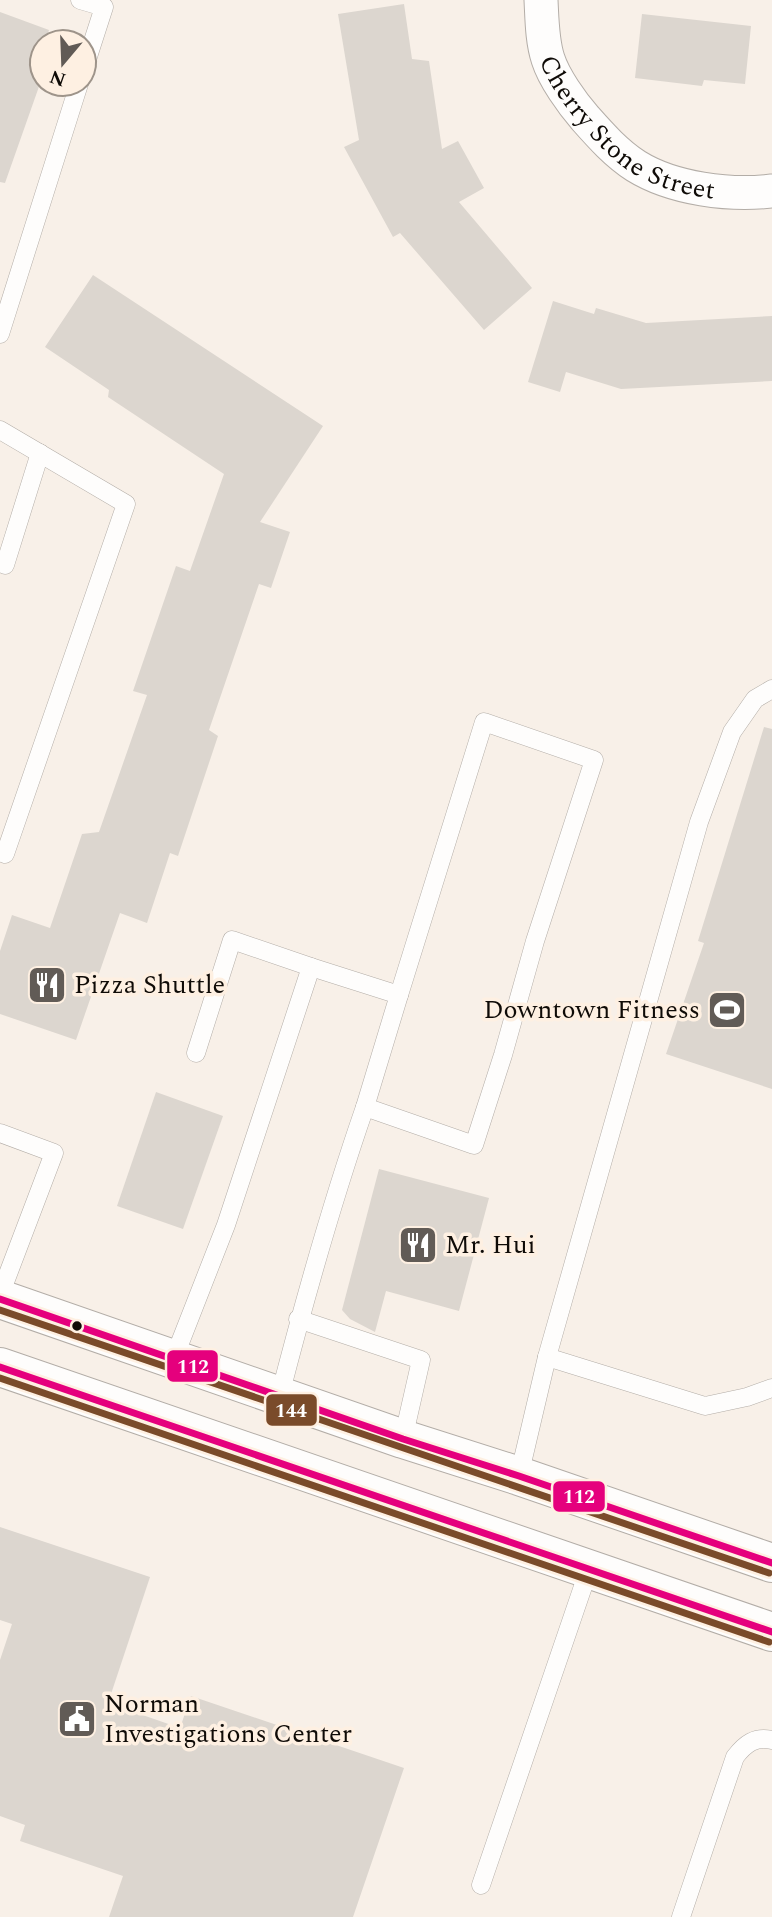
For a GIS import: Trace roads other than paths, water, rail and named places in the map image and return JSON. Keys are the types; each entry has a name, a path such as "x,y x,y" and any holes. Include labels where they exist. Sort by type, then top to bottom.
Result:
{"street":[{"name":"Cherry Stone Street","path":"541,0 548,59 572,102 609,145 638,167 678,183 750,194 772,191"},
{"path":"0,1297 403,1439 772,1563"},
{"path":"0,1367 772,1632"}],"lane":[{"path":"80,0 104,8 97,28"},
{"path":"0,334 75,98"},
{"path":"0,430 126,504 5,854 0,852"},
{"path":"2,570 40,453"},
{"path":"519,1476 547,1357 704,810 732,732 755,699 772,689"},
{"path":"280,1395 298,1319 343,1169 365,1107 484,722 594,760 535,941 503,1055 474,1144 365,1107"},
{"path":"196,1053 232,940 399,995"},
{"path":"174,1359 226,1225 311,967"},
{"path":"0,1133 54,1153 0,1297"},
{"path":"298,1319 421,1360 403,1439"},
{"path":"547,1357 705,1406 747,1397 772,1388"},
{"path":"481,1885 589,1569"},
{"path":"681,1917 735,1757 749,1742 759,1738 772,1740"}],"place":[{"name":"Pizza Shuttle","path":"47,985"},
{"name":"Downtown Fitness","path":"727,1010"},
{"name":"Mr. Hui","path":"418,1245"},
{"name":"Norman Investigations Center","path":"77,1719"}]}
